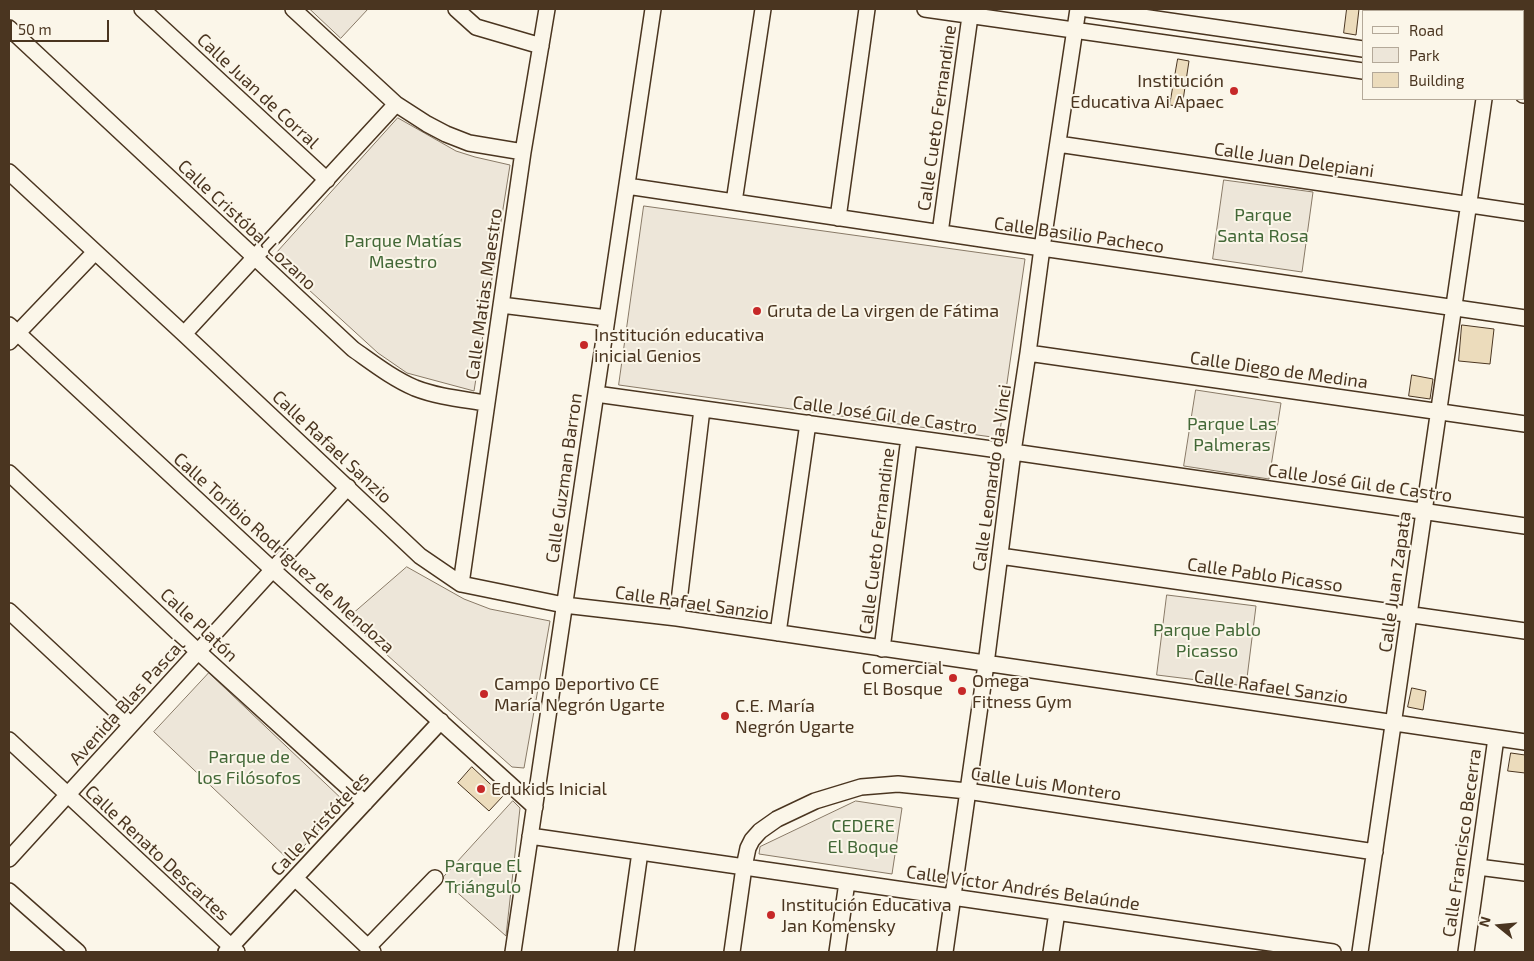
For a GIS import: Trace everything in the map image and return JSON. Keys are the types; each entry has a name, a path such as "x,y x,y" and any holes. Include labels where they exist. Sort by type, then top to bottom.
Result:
{"street":[{"name":"Calle Juan de Corral","path":"142,9 327,180"},
{"path":"293,9 396,104 433,128 469,143 524,152"},
{"path":"456,9 476,27 541,46"},
{"name":"Calle Matias Maestro","path":"461,584 486,403 546,9"},
{"name":"Calle Guzman Barron","path":"513,952 653,9"},
{"path":"734,202 763,9"},
{"path":"838,218 867,9"},
{"path":"925,9 971,12 1074,30 1362,71"},
{"name":"Calle Leonardo da Vinci","path":"945,952 986,664 1013,452 1078,9"},
{"path":"1087,9 1143,12 1362,49"},
{"name":"Calle Cueto Fernandine","path":"940,233 971,12"},
{"path":"1139,39 1143,12"},
{"name":"Calle Cristóbal Lozano","path":"9,28 353,349 380,369 416,388 445,397 486,403"},
{"name":"Calle Juan Zapata","path":"1360,952 1484,100"},
{"path":"184,334 396,104"},
{"name":"Calle Juan Delepiani","path":"1058,144 1525,213"},
{"name":"Calle Rafael Sanzio","path":"9,172 420,556 461,584 564,605 677,618 1525,742"},
{"name":"Calle Basilio Pacheco","path":"627,186 1525,318"},
{"path":"12,334 95,252"},
{"path":"501,305 607,318"},
{"name":"Calle Toribio Rodriguez de Mendoza","path":"12,334 534,806"},
{"name":"Calle Diego de Medina","path":"1028,353 1525,424"},
{"name":"Calle José Gil de Castro","path":"596,394 1525,526"},
{"path":"677,618 702,409"},
{"path":"778,633 808,423"},
{"name":"Calle Cueto Fernandine","path":"882,649 909,438"},
{"name":"Calle Platón","path":"9,473 195,649 366,803"},
{"name":"Avenida Blas Pascal","path":"9,859 64,792 195,649 273,570 348,488"},
{"name":"Calle Pablo Picasso","path":"1000,556 1525,631"},
{"path":"9,611 128,722"},
{"name":"Calle Aristóteles","path":"231,950 295,878 442,721"},
{"name":"Calle Francisco Becerra","path":"1466,952 1496,738"},
{"name":"Calle Renato Descartes","path":"9,740 231,950"},
{"name":"Calle Luis Montero","path":"732,952 744,867 748,848 752,840 760,830 776,819 815,801 861,787 898,784 967,791 1375,852"},
{"name":"Avenida Blas Pascal","path":"9,846 64,792"},
{"name":"Calle Víctor Andrés Belaúnde","path":"530,836 1333,952"},
{"path":"626,952 640,852"},
{"path":"1478,867 1525,873"},
{"path":"295,878 371,950 435,878"},
{"path":"837,952 847,882"},
{"path":"9,891 78,952"},
{"path":"1051,952 1057,912"}],"green space":[{"path":"310,9 368,9 341,38"},
{"name":"Parque Matías Maestro","path":"398,118 456,151 510,165 474,391 407,373 378,353 273,257"},
{"name":"Parque Santa Rosa","path":"1224,180 1313,192 1302,272 1213,259"},
{"path":"644,206 1025,259 999,438 619,385"},
{"name":"Parque Las Palmeras","path":"1196,390 1281,403 1269,479 1184,466"},
{"name":"Campo Deportivo CE María Negrón Ugarte","path":"407,567 464,599 490,609 550,621 524,768 512,767 347,619"},
{"name":"Parque Pablo Picasso","path":"1167,595 1256,606 1246,686 1157,675"},
{"name":"Parque de los Filósofos","path":"209,673 345,802 290,861 154,732"},
{"name":"Parque El Triángulo","path":"513,801 520,808 506,936 442,879"},
{"name":"CEDERE El Boque","path":"856,801 902,808 892,874 759,854 760,847"}],"building":[{"path":"1347,9 1359,9 1356,35 1344,33"},
{"path":"1178,59 1189,61 1182,107 1170,105"},
{"path":"1462,325 1494,329 1490,364 1459,361"},
{"path":"1412,375 1433,379 1430,399 1409,396"},
{"path":"1412,688 1426,691 1423,710 1408,707"},
{"path":"1511,753 1525,755 1525,773 1508,771"},
{"name":"Edukids Inicial","path":"472,767 503,796 489,811 458,783"}],"place":[{"name":"Institución Educativa Ai Apaec","path":"1234,91"},
{"name":"Gruta de La virgen de Fátima","path":"757,311"},
{"name":"Institución educativa inicial Genios","path":"584,345"},
{"name":"Comercial El Bosque","path":"953,678"},
{"name":"Omega Fitness Gym","path":"962,691"},
{"name":"Campo Deportivo CE María Negrón Ugarte","path":"484,694"},
{"name":"C.E. María Negrón Ugarte","path":"725,716"},
{"name":"Edukids Inicial","path":"481,789"},
{"name":"Institución Educativa Jan Komensky","path":"771,915"}]}
